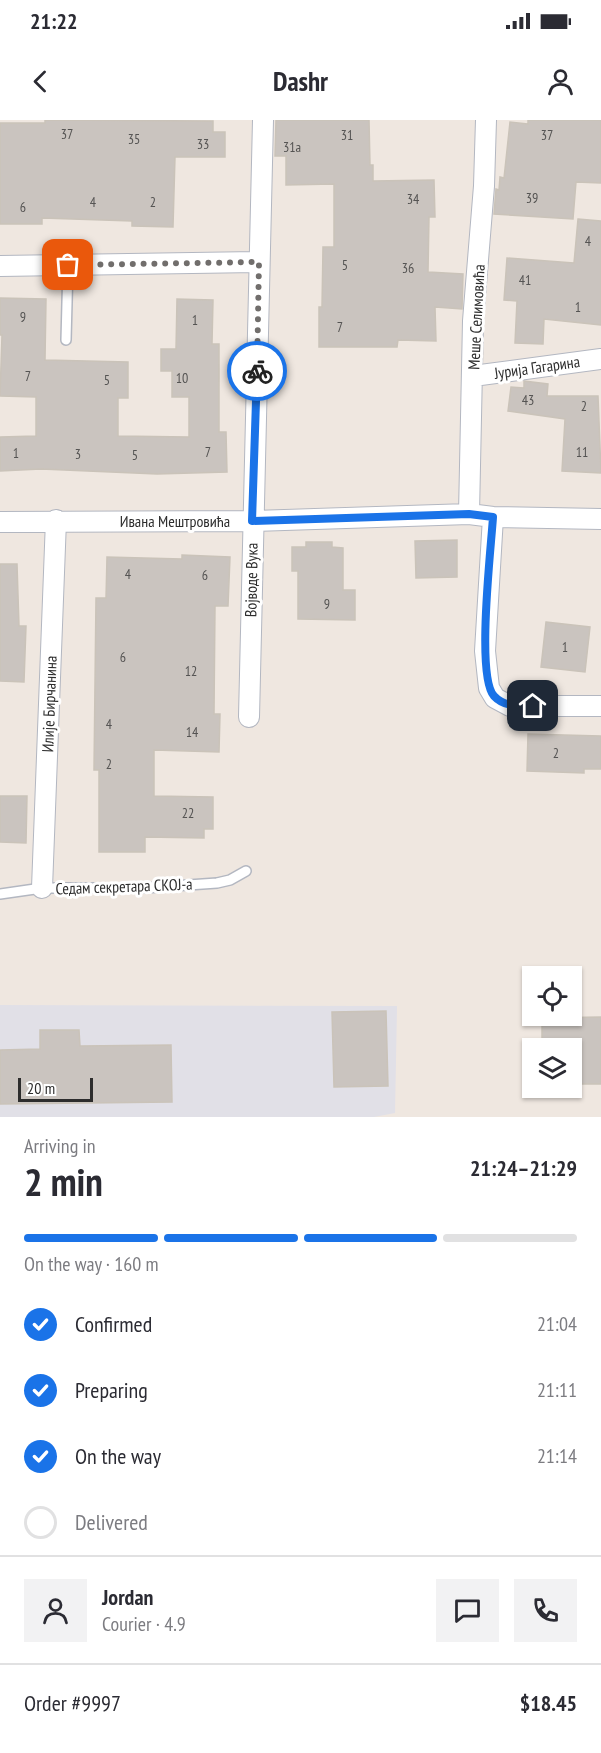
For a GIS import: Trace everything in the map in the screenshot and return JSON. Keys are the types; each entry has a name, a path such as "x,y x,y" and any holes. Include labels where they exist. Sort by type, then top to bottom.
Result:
{"street":[{"name":"Војводе Вука","path":"249,717 262,120"},
{"name":"Меше Селимовића","path":"469,514 473,321 484,186 486,120"},
{"path":"0,266 259,262"},
{"name":"Јурија Гагарина","path":"473,375 601,359"},
{"name":"Ивана Мештровића","path":"0,522 252,521 469,514 493,517 601,519"},
{"path":"493,517 485,651 489,688 495,698 510,706 601,706"},
{"name":"Илије Бирчанина","path":"42,888 56,520"}],"lane":[{"path":"66,340 68,265"},
{"name":"Седам секретара СКОЈ-а","path":"0,894 42,888 145,888 217,883 230,880 246,871"}],"shaded area":[{"path":"0,1005 397,1006 395,1113 374,1117 0,1117"}],"building":[{"path":"45,120 213,121 213,132 225,132 225,157 175,157 173,227 132,226 132,221 42,218 42,224 0,224 0,123 45,123"},
{"path":"276,120 369,120 370,165 373,165 373,181 434,180 435,217 429,217 428,272 463,274 462,309 435,307 436,341 398,340 397,347 319,347 323,247 334,247 334,184 286,185 286,156 275,156"},
{"path":"528,120 601,120 601,183 576,182 573,219 494,214 496,189 499,190 500,177 504,178 510,122 528,124"},
{"path":"578,219 601,221 601,325 544,319 543,344 515,343 517,301 504,300 507,258 574,263"},
{"path":"0,298 46,299 45,360 128,362 128,398 118,398 118,436 189,437 189,397 172,397 172,371 161,371 161,349 176,349 177,299 213,300 212,344 219,344 219,432 226,432 227,472 157,474 41,469 0,471 0,437 36,436 36,397 0,396 2,335 0,335"},
{"path":"524,381 548,384 547,396 598,396 601,473 562,471 565,419 508,411 511,387 524,388"},
{"path":"457,540 457,577 416,578 415,541"},
{"path":"306,542 332,542 332,547 343,548 343,590 355,590 355,620 298,619 298,571 292,571 292,547 306,547"},
{"path":"182,555 230,557 228,606 215,606 214,714 220,714 219,752 154,750 154,796 213,797 213,829 204,829 204,838 145,837 145,852 99,852 99,770 94,770 96,598 106,598 107,557 182,559"},
{"path":"0,564 17,564 19,626 26,626 24,682 0,681"},
{"path":"546,622 590,627 585,672 541,667"},
{"path":"528,734 601,736 601,769 584,769 584,773 527,771"},
{"path":"0,796 27,796 26,843 0,842"},
{"path":"386,1011 388,1086 334,1087 332,1012"},
{"path":"582,1017 601,1017 601,1084 582,1084 582,1038 542,1038 542,1026 582,1026"},
{"path":"40,1030 79,1030 80,1046 171,1045 172,1102 0,1104 0,1050 40,1049"}],"way so far":[{"path":"68,265 259,262 257,371"}],"route":[{"path":"257,371 252,521 469,514 493,517 485,651 489,688 495,698 510,706 533,706"}]}
